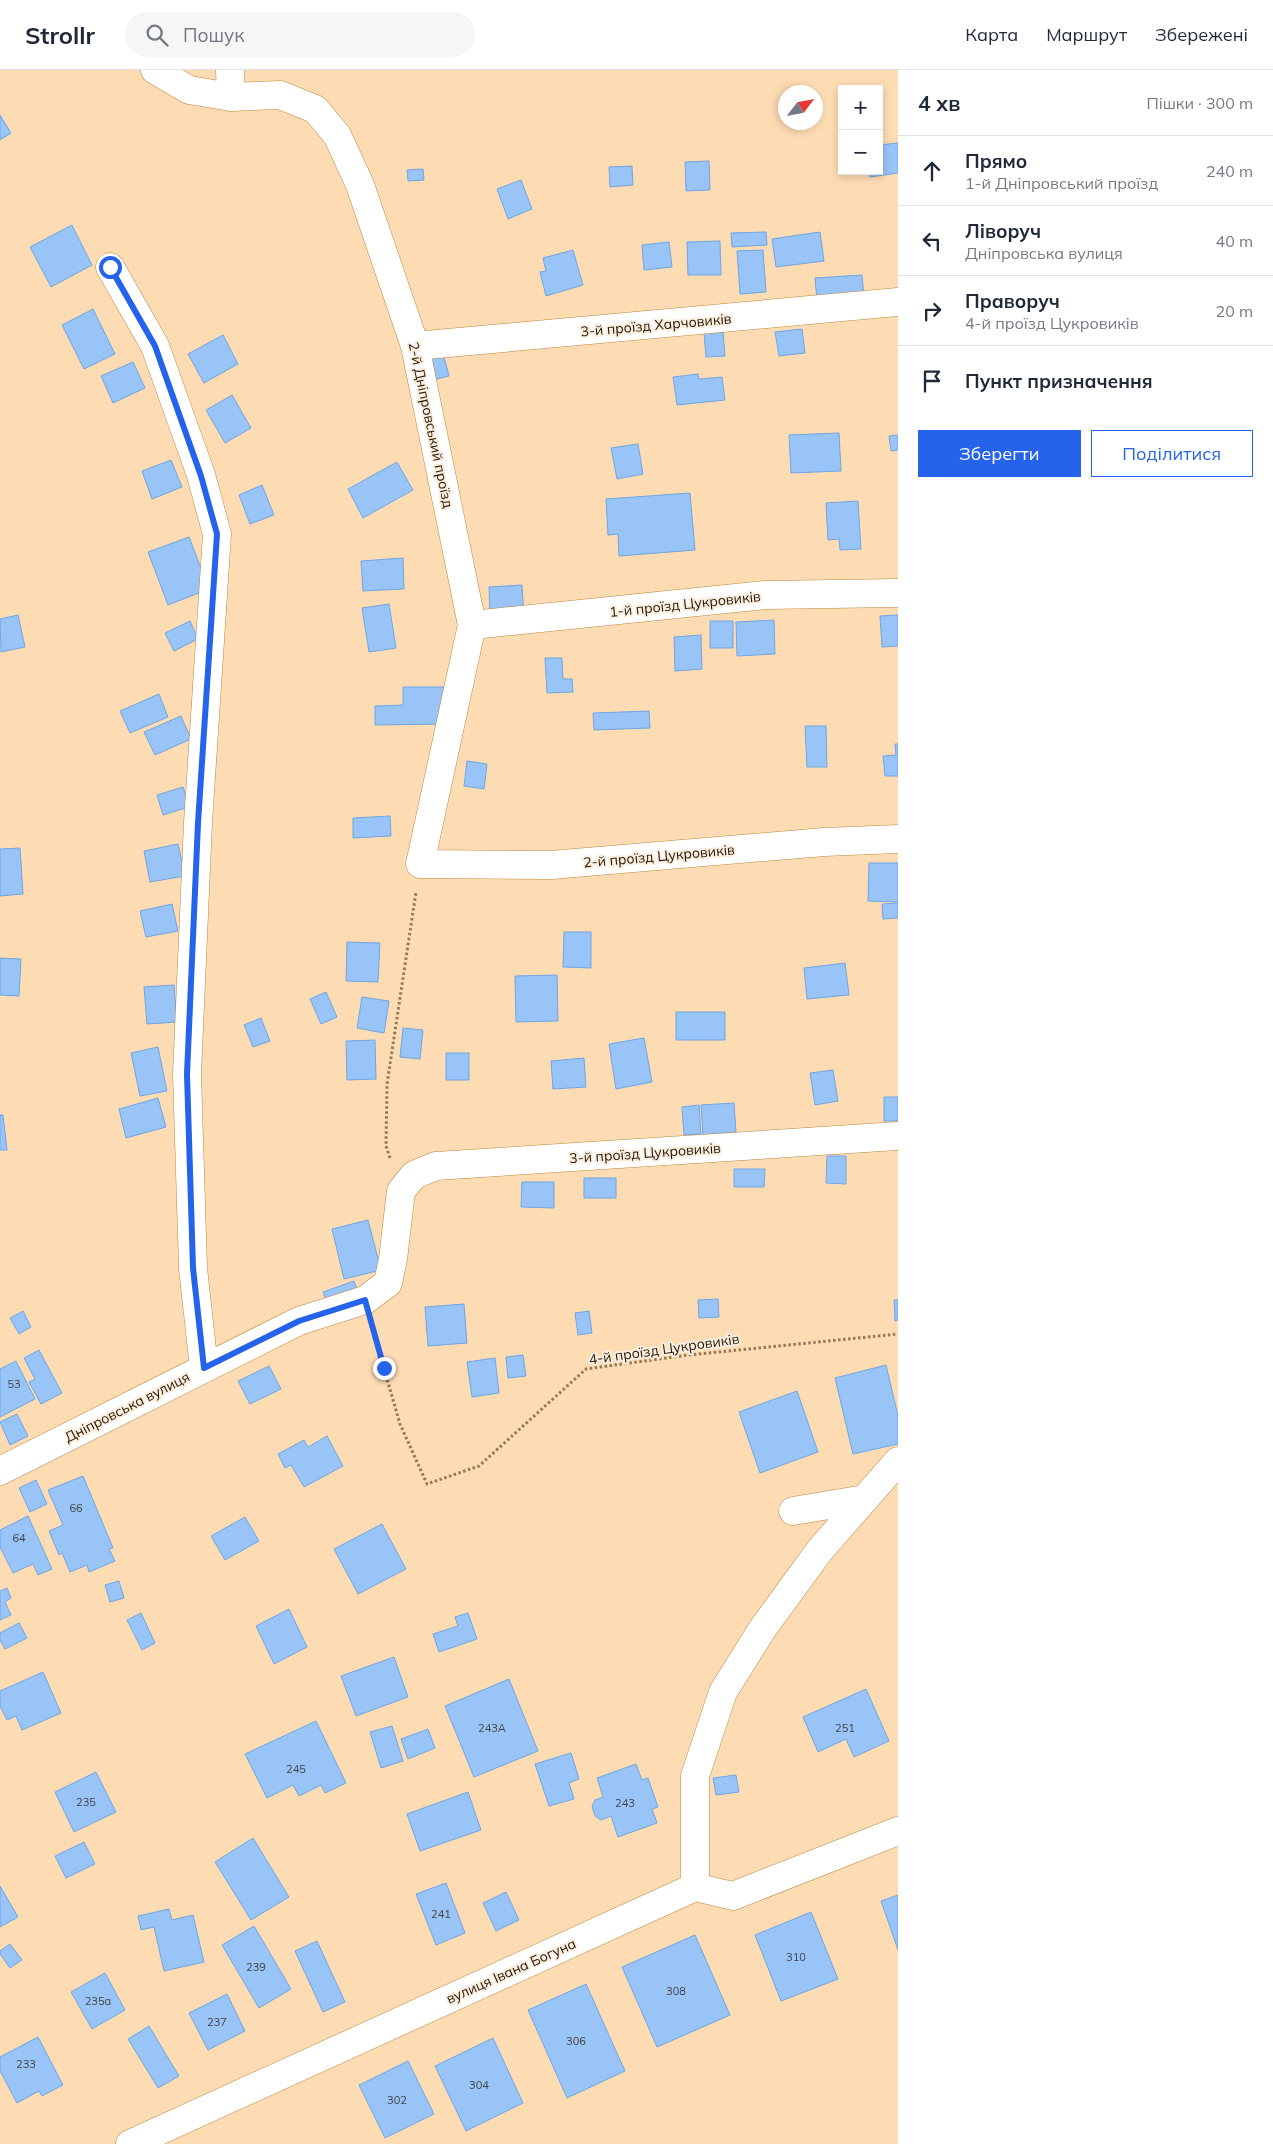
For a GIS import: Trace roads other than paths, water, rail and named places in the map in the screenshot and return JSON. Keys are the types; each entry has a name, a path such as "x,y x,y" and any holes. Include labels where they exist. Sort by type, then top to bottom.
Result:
{"street":[{"name":"2-й Дніпровський проїзд","path":"155,70 189,90 231,83 280,95 315,109 337,135 360,185 414,346 472,625 420,864"},
{"path":"110,267 155,346 201,476 217,534 198,823 187,1074 193,1268 204,1368"},
{"name":"3-й проїзд Харчовиків","path":"414,346 898,302"},
{"name":"1-й проїзд Цукровиків","path":"472,625 765,596 898,594"},
{"name":"2-й проїзд Цукровиків","path":"420,864 551,865 824,842 898,839"},
{"name":"3-й проїзд Цукровиків","path":"401,1191 414,1175 436,1166 898,1136"},
{"name":"Дніпровська вулиця","path":"0,1471 299,1321 365,1300 388,1283 393,1259 401,1191"},
{"path":"898,1461 820,1550 763,1628 723,1692 695,1776 695,1887 732,1896 898,1831"},
{"path":"793,1511 865,1499"},
{"name":"вулиця Івана Богуна","path":"130,2144 695,1887"}]}
